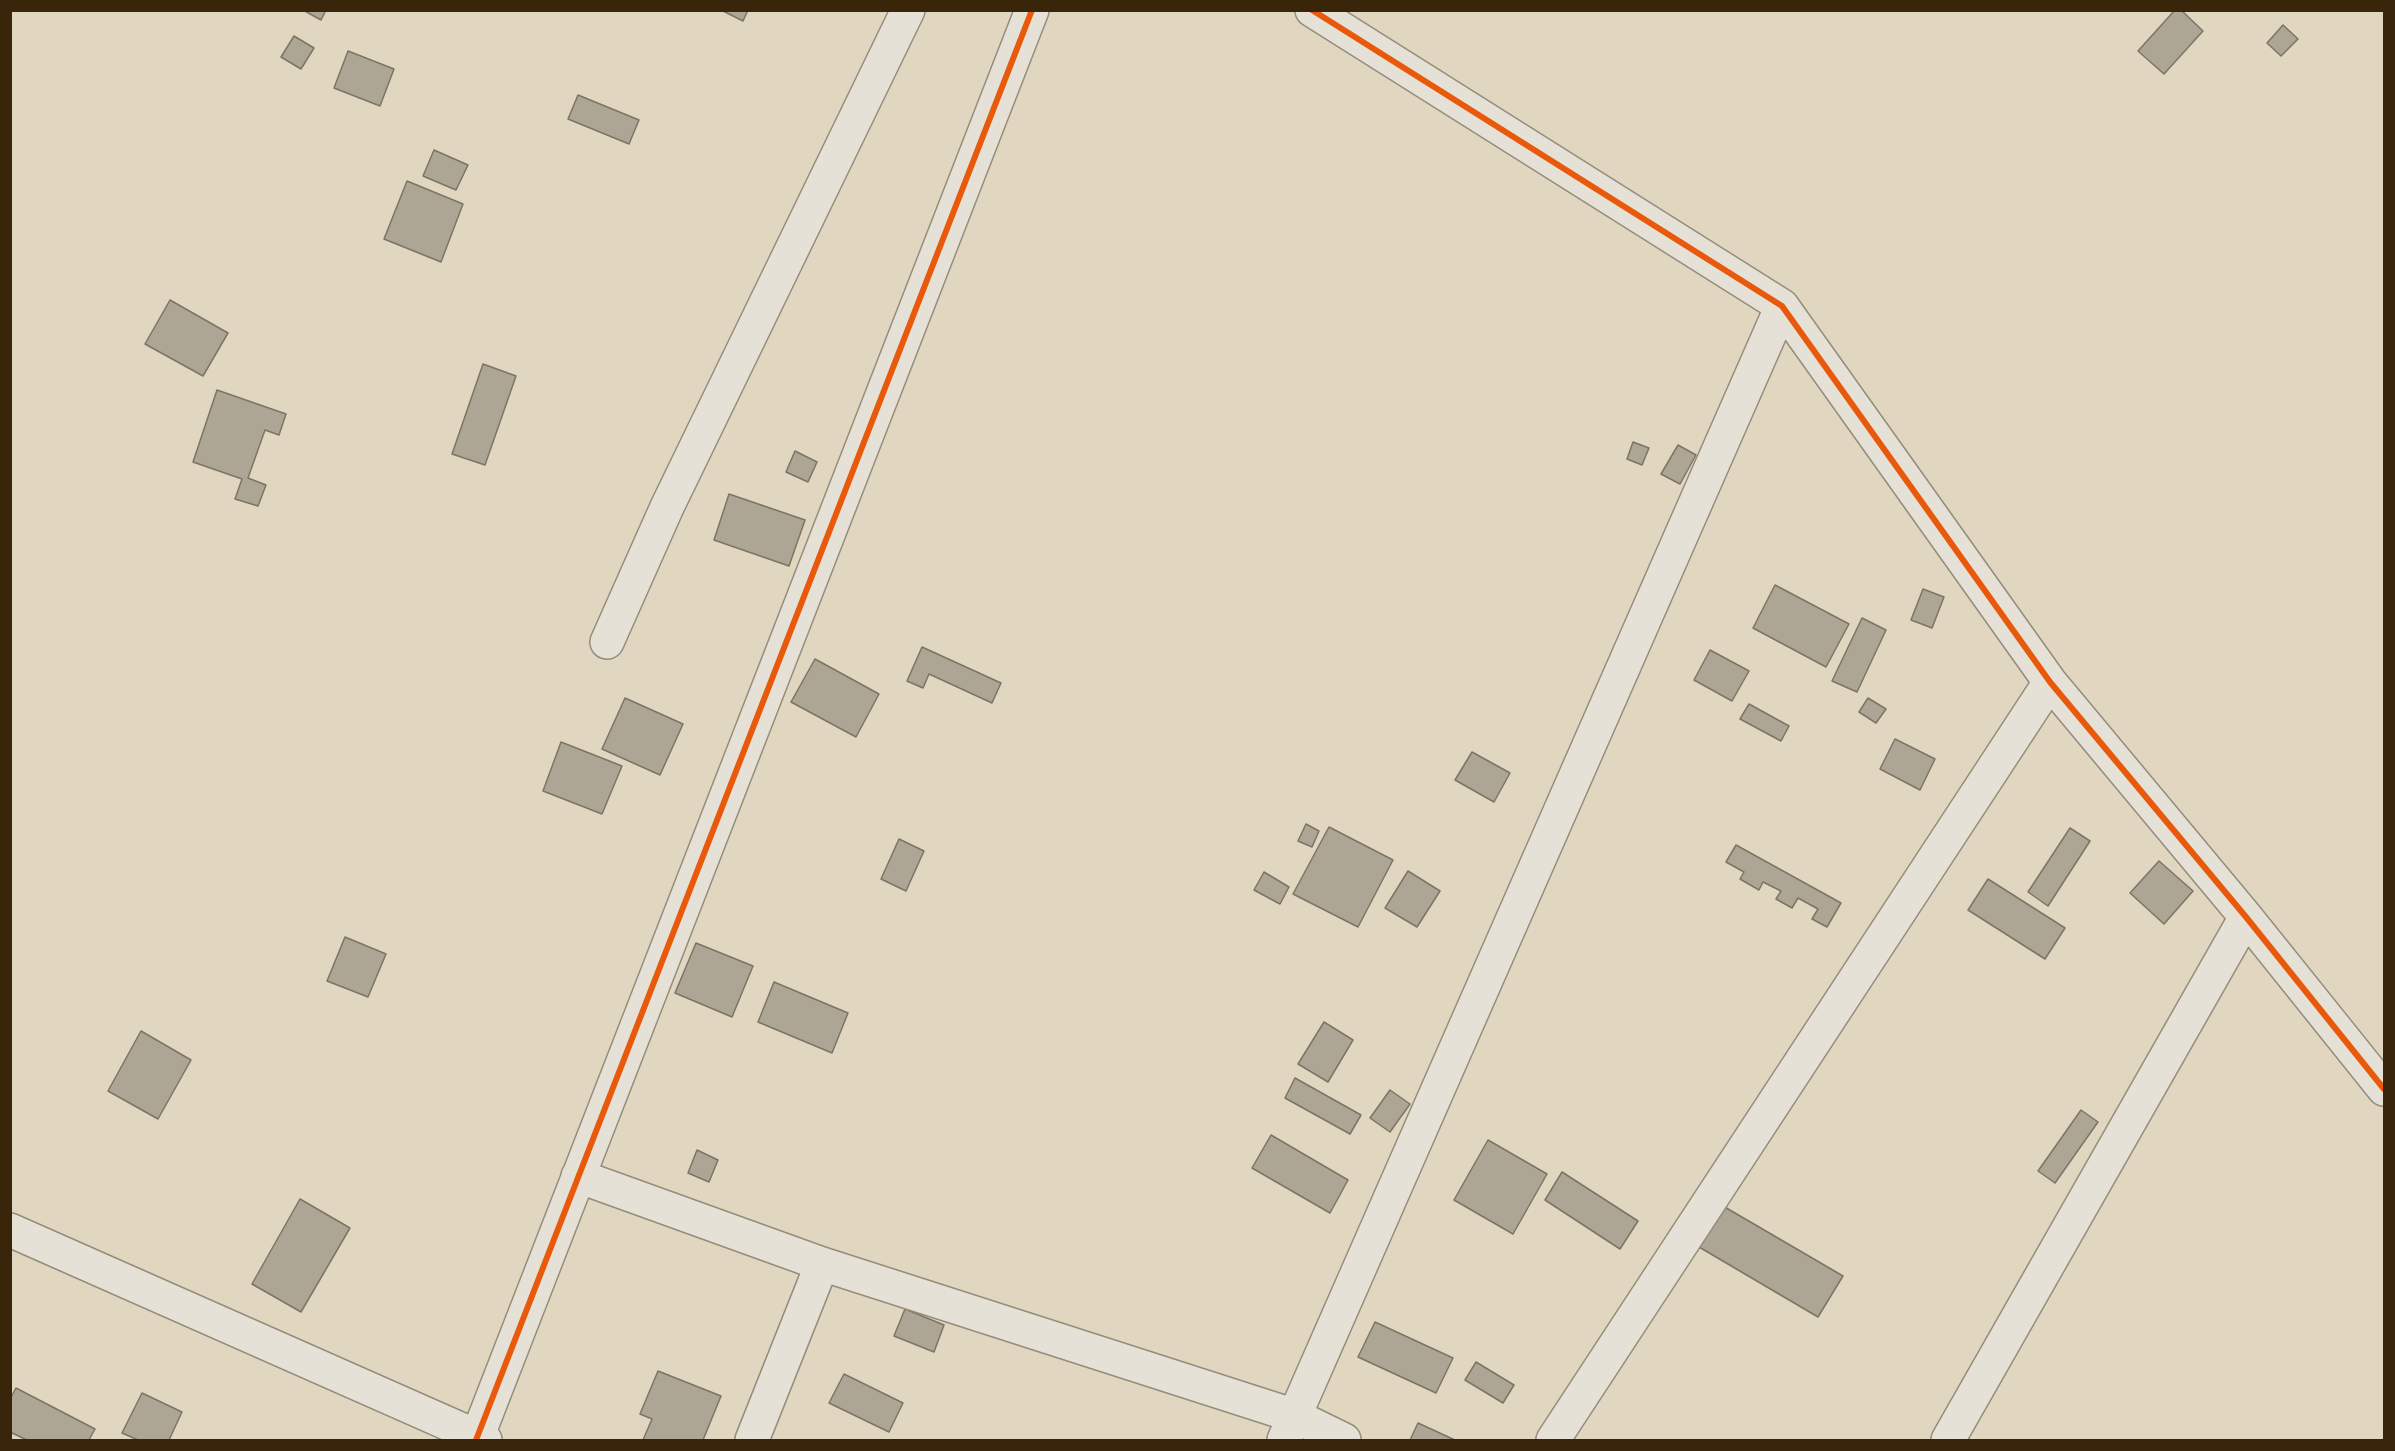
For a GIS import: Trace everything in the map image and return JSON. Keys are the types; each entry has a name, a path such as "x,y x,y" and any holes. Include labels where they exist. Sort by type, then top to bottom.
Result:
{"street":[{"path":"607,642 667,507 908,10"},
{"path":"10,1230 479,1439 578,1176 1032,10"},
{"path":"1312,10 1782,306 2050,682 2246,917 2385,1089"},
{"path":"1290,1428 1782,306"},
{"path":"1553,1440 2050,682"},
{"path":"1948,1440 2246,917"},
{"path":"578,1176 1290,1428 1344,1440"},
{"path":"752,1440 822,1264"}],"building":[{"path":"303,10 326,10 321,20"},
{"path":"721,10 748,10 743,21"},
{"path":"2175,10 2181,10 2203,31 2164,74 2138,51"},
{"path":"2283,25 2298,39 2281,56 2267,43"},
{"path":"294,36 314,48 301,69 281,57"},
{"path":"348,51 394,69 380,106 334,88"},
{"path":"578,95 639,120 629,144 568,119"},
{"path":"434,150 468,165 456,190 423,176"},
{"path":"407,181 463,204 441,262 384,239"},
{"path":"170,300 228,333 203,376 145,344"},
{"path":"483,364 516,376 485,465 452,454"},
{"path":"217,390 286,414 279,435 265,430 248,478 266,485 258,506 235,499 242,479 193,462"},
{"path":"1633,442 1649,448 1642,465 1627,459"},
{"path":"1678,445 1696,455 1680,484 1661,474"},
{"path":"795,451 817,462 808,482 786,472"},
{"path":"729,494 805,520 789,566 714,540"},
{"path":"1775,585 1849,624 1826,667 1753,628"},
{"path":"1923,589 1944,597 1932,628 1911,620"},
{"path":"1862,618 1886,630 1857,692 1832,681"},
{"path":"922,647 1001,683 992,703 929,674 923,688 907,681"},
{"path":"1710,650 1749,671 1732,701 1694,680"},
{"path":"815,659 879,694 856,737 791,702"},
{"path":"625,698 683,724 660,775 602,749"},
{"path":"1868,698 1886,709 1876,723 1859,712"},
{"path":"1749,704 1789,726 1781,741 1740,719"},
{"path":"1895,739 1935,759 1920,790 1880,769"},
{"path":"561,742 622,766 602,814 543,791"},
{"path":"1472,752 1510,773 1494,802 1455,780"},
{"path":"1306,824 1319,831 1312,847 1298,841"},
{"path":"1329,827 1393,860 1358,927 1293,894"},
{"path":"2070,828 2090,841 2048,906 2028,892"},
{"path":"899,839 924,851 906,891 881,879"},
{"path":"1736,845 1841,903 1827,927 1812,919 1818,909 1798,898 1792,908 1776,899 1781,891 1763,882 1759,890 1740,879 1744,872 1726,862"},
{"path":"2159,861 2193,891 2164,924 2130,893"},
{"path":"1408,871 1440,891 1417,927 1385,908"},
{"path":"1264,872 1289,887 1280,904 1254,890"},
{"path":"1988,879 2065,928 2045,959 1968,910"},
{"path":"345,937 386,954 368,997 327,981"},
{"path":"696,943 753,966 732,1017 675,993"},
{"path":"774,982 848,1013 832,1053 758,1022"},
{"path":"1324,1022 1353,1040 1328,1082 1298,1064"},
{"path":"141,1031 191,1060 158,1119 108,1091"},
{"path":"1295,1078 1361,1115 1350,1134 1285,1098"},
{"path":"1390,1090 1410,1104 1390,1132 1370,1118"},
{"path":"2081,1110 2098,1122 2055,1183 2038,1171"},
{"path":"1271,1135 1348,1180 1330,1213 1252,1168"},
{"path":"1488,1140 1547,1174 1513,1234 1454,1200"},
{"path":"697,1150 718,1160 709,1182 688,1173"},
{"path":"1562,1172 1638,1221 1620,1249 1545,1200"},
{"path":"300,1199 350,1228 301,1312 252,1284"},
{"path":"1723,1206 1843,1276 1818,1317 1699,1247"},
{"path":"905,1309 944,1325 934,1352 894,1336"},
{"path":"1375,1322 1453,1358 1436,1393 1358,1357"},
{"path":"1476,1362 1514,1385 1503,1403 1465,1380"},
{"path":"658,1371 721,1396 703,1440 643,1440 652,1419 640,1414"},
{"path":"844,1374 903,1403 889,1432 829,1403"},
{"path":"16,1388 95,1429 89,1440 27,1440 10,1432 10,1399"},
{"path":"142,1393 182,1412 169,1440 138,1440 122,1433"},
{"path":"1418,1423 1455,1440 1410,1440"}],"cycle path":[{"path":"476,1440 1032,10"},
{"path":"1312,10 1782,306 2050,682 2246,917 2384,1089"}]}
